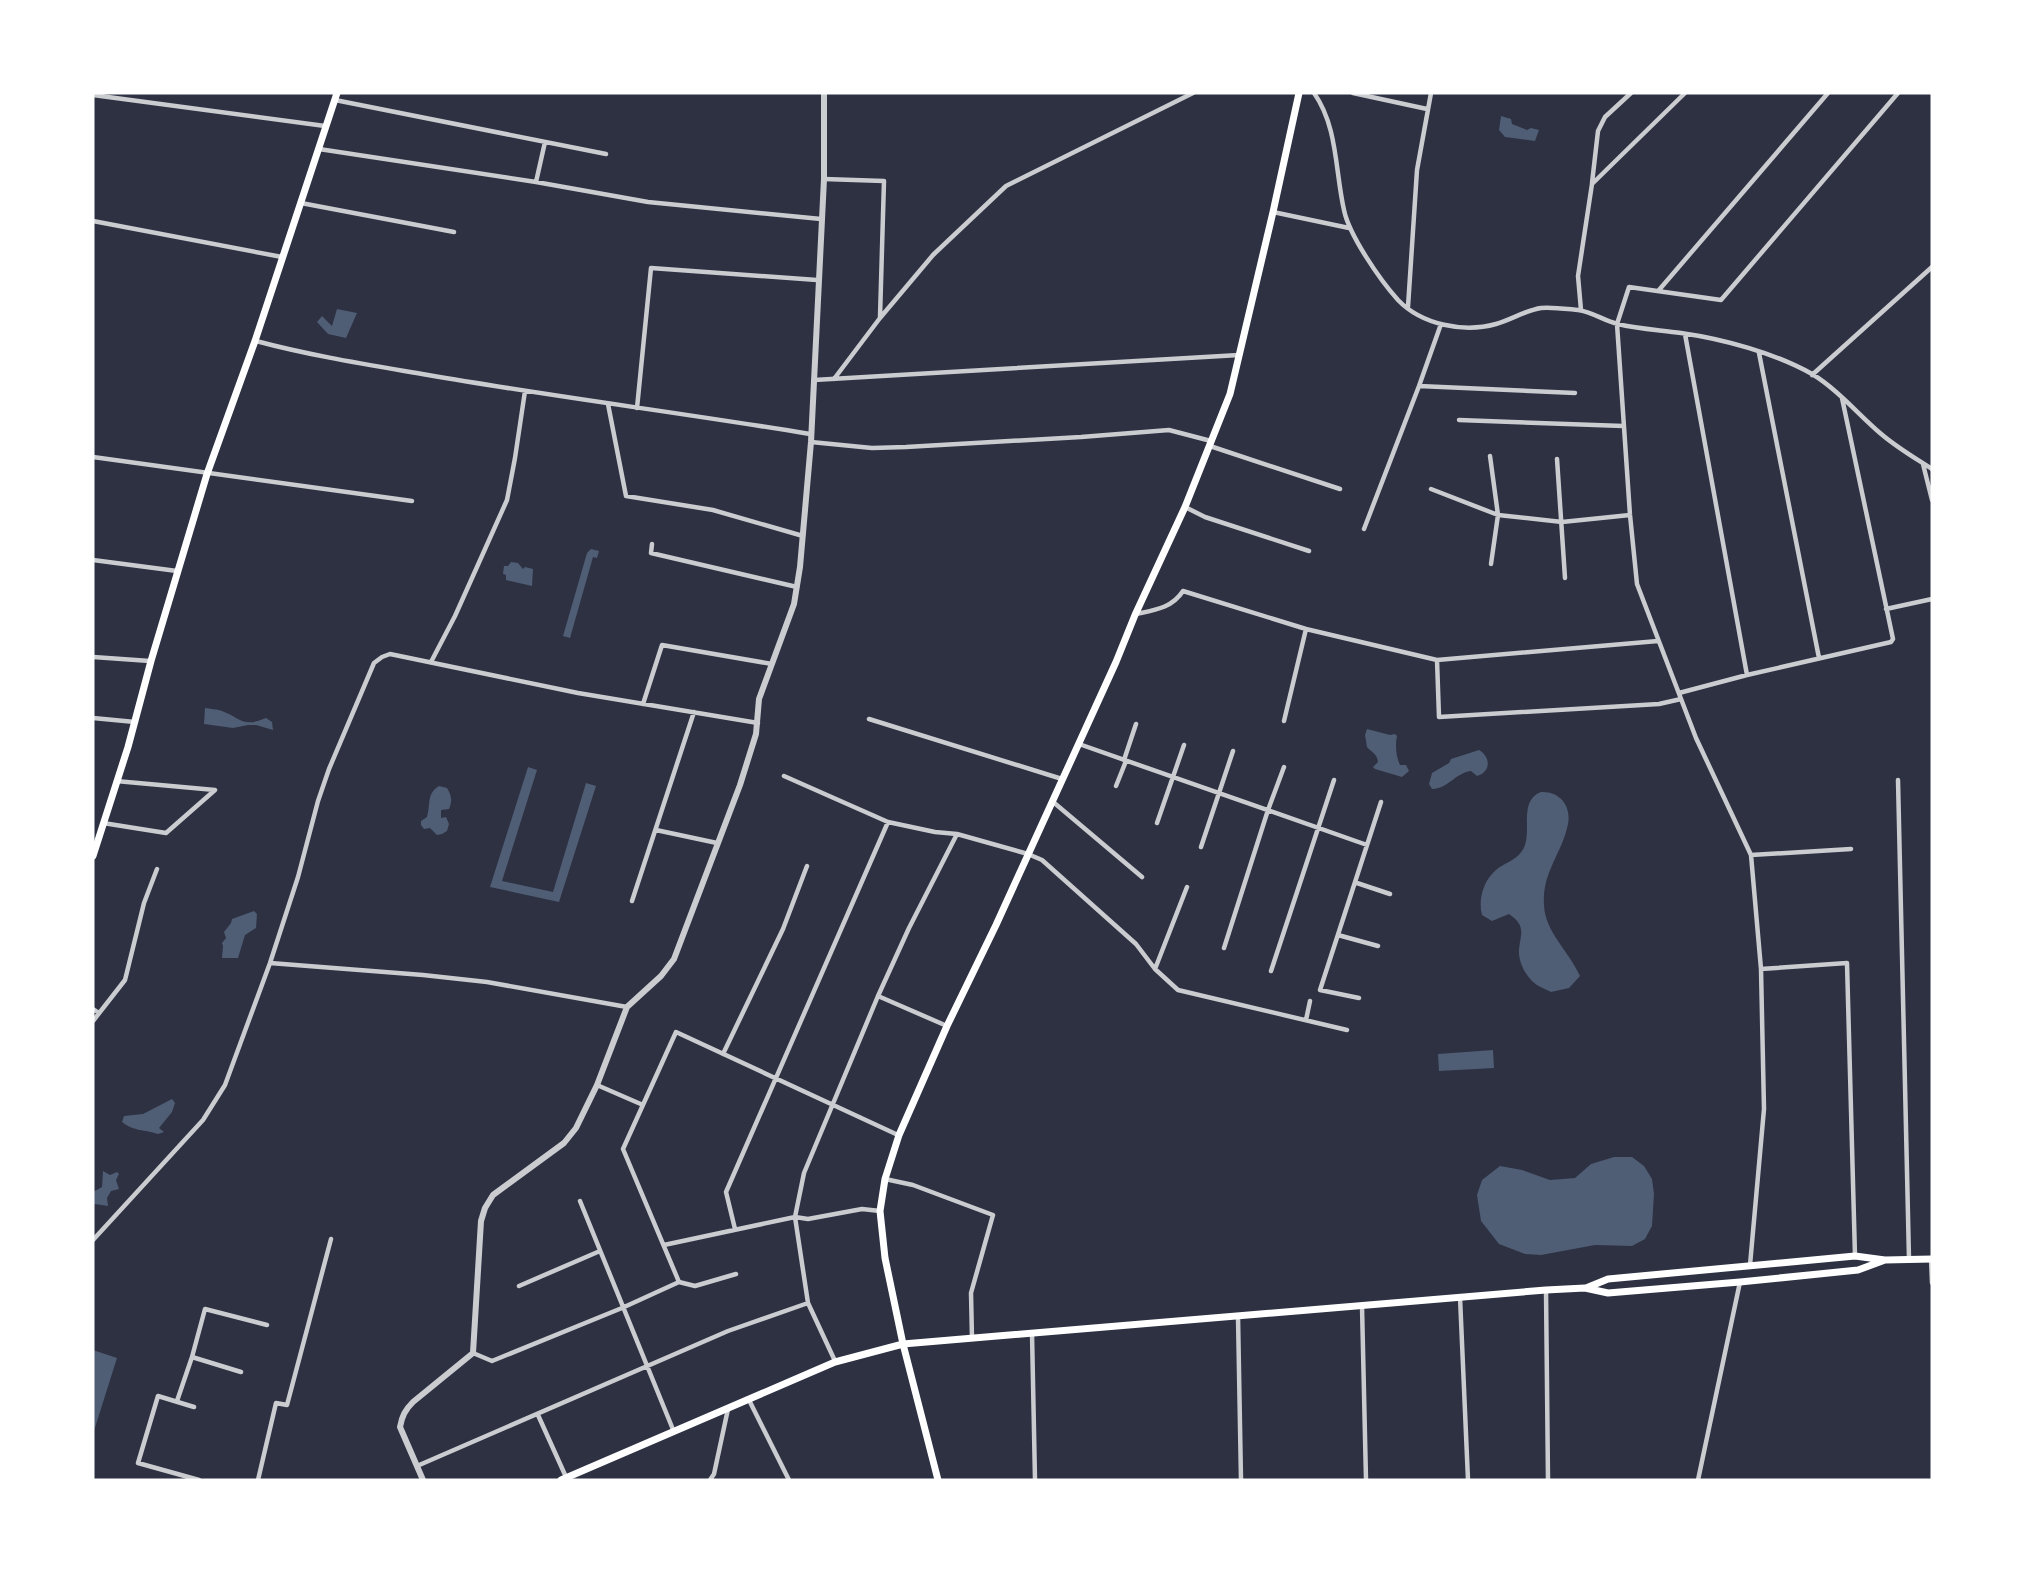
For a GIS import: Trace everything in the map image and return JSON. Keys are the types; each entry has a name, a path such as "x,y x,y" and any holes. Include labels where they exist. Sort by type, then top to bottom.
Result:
{"main road":[{"path":"938,1480 886,1258 880,1211 885,1179 899,1135 1116,662 1185,507 1230,394 1300,93"},
{"path":"93,856 207,474 255,341 336,97"},
{"path":"1585,1288 1608,1279 1855,1256 1885,1260 1931,1259"},
{"path":"563,1479 835,1362 904,1344 1546,1290 1585,1288 1608,1293 1740,1282 1858,1270 1885,1260"}],"street":[{"path":"423,1480 400,1427 405,1410 472,1353 481,1220 485,1208 493,1195 564,1143 576,1128 597,1085 627,1007 661,976 674,959 740,785 758,723 759,699 794,604 804,536 811,438 824,179 824,93"},
{"path":"834,379 880,318 933,255 1006,186 1193,93"},
{"path":"1314,93 1331,133 1343,208 1349,228 1392,291 1415,314 1441,324 1478,328 1541,308 1581,310 1617,324 1726,342 1759,352 1812,375 1882,435 1932,469"},
{"path":"1353,93 1427,109"},
{"path":"1408,308 1418,170 1431,93"},
{"path":"1581,310 1578,276 1598,131 1605,117 1631,93"},
{"path":"1592,184 1685,93"},
{"path":"1659,290 1828,93"},
{"path":"1750,1267 1764,1109 1761,969 1751,855 1696,738 1637,584 1617,324 1629,287 1721,300 1898,93"},
{"path":"93,95 326,126"},
{"path":"336,97 606,155"},
{"path":"536,182 545,142"},
{"path":"319,149 648,202 821,219"},
{"path":"824,179 884,181 880,318"},
{"path":"300,203 454,232"},
{"path":"1273,212 1349,228"},
{"path":"93,221 282,257"},
{"path":"1812,375 1932,267"},
{"path":"637,408 651,268 817,281"},
{"path":"1364,529 1441,324"},
{"path":"1685,334 1747,675"},
{"path":"255,341 381,367 719,419 872,448 1081,437 1169,429 1340,489"},
{"path":"1759,352 1819,658"},
{"path":"813,380 1240,355"},
{"path":"1419,386 1575,393"},
{"path":"431,662 455,617 507,500 525,391"},
{"path":"1679,693 1891,642 1893,639 1842,398"},
{"path":"608,404 626,496 713,510 804,536"},
{"path":"1459,420 1623,426"},
{"path":"1490,456 1498,515 1491,564"},
{"path":"93,457 412,501"},
{"path":"1558,459 1565,578"},
{"path":"1923,463 1932,500"},
{"path":"1431,489 1498,515 1562,522 1630,515"},
{"path":"1185,507 1205,517 1308,551"},
{"path":"652,544 651,553 797,587"},
{"path":"93,560 178,571"},
{"path":"1135,615 1168,606 1179,598 1183,591 1306,629 1437,660 1658,641"},
{"path":"1886,609 1932,599"},
{"path":"1284,722 1306,629"},
{"path":"643,704 662,645 772,664"},
{"path":"93,1240 203,1120 225,1086 270,963 329,769 374,663 390,654 578,693 758,723"},
{"path":"93,657 151,662"},
{"path":"1437,660 1439,717 1659,704 1681,699"},
{"path":"632,901 694,712"},
{"path":"93,718 135,722"},
{"path":"869,719 1062,779"},
{"path":"1116,786 1136,724"},
{"path":"1078,744 1367,845"},
{"path":"1157,823 1184,745"},
{"path":"1202,847 1233,751"},
{"path":"1224,948 1284,767"},
{"path":"784,776 888,822 957,834 1042,860 1136,944 1155,968 1178,990 1347,1030"},
{"path":"1271,971 1334,780"},
{"path":"1898,780 1909,1260"},
{"path":"103,823 166,833 215,790 116,781"},
{"path":"1052,800 1142,877"},
{"path":"1359,998 1321,990 1381,802"},
{"path":"735,1229 726,1192 888,822"},
{"path":"656,830 717,843"},
{"path":"835,1362 808,1303 795,1217 804,1173 878,996 957,834"},
{"path":"1751,855 1851,849"},
{"path":"723,1054 783,929 807,866"},
{"path":"93,1021 125,980 144,903 157,869"},
{"path":"1357,883 1390,894"},
{"path":"1155,968 1187,887"},
{"path":"1338,935 1378,946"},
{"path":"1761,969 1847,962 1855,1256"},
{"path":"270,963 475,981 627,1007"},
{"path":"878,996 947,1026"},
{"path":"1306,1020 1310,1001"},
{"path":"93,1009 99,1013"},
{"path":"680,1282 623,1149 676,1032 899,1135"},
{"path":"597,1085 643,1105"},
{"path":"885,1179 913,1185 993,1215 971,1293 972,1339"},
{"path":"580,1201 674,1432"},
{"path":"664,1245 795,1217 808,1219 862,1209 880,1211"},
{"path":"258,1480 276,1403 287,1405 331,1239"},
{"path":"519,1286 600,1251"},
{"path":"1931,1259 1932,1283"},
{"path":"472,1353 492,1361 680,1282 695,1286 736,1274"},
{"path":"1698,1480 1740,1282"},
{"path":"1546,1290 1548,1480"},
{"path":"1460,1297 1468,1480"},
{"path":"417,1466 729,1331 808,1303"},
{"path":"1362,1306 1366,1480"},
{"path":"177,1401 205,1309 267,1325"},
{"path":"1238,1316 1241,1480"},
{"path":"1032,1333 1035,1480"},
{"path":"192,1357 240,1372"},
{"path":"194,1407 158,1396 138,1463 199,1480"},
{"path":"749,1400 789,1480"},
{"path":"710,1480 728,1409"},
{"path":"538,1415 563,1479"}],"water":[{"path":"1501,116 1527,130 1539,130 1535,141 1505,137 1499,130"},
{"path":"337,309 357,313 346,338 328,334 317,322 322,316 332,326"},
{"path":"591,549 599,551 597,558 593,557 570,638 563,636 587,553"},
{"path":"511,562 518,563 523,569 533,569 532,586 506,580 506,575 503,574 504,566"},
{"path":"205,708 220,710 247,722 266,718 272,722 273,730 256,725 233,728 204,724"},
{"path":"1367,729 1397,736 1396,751 1400,765 1406,765 1409,771 1402,777 1373,767 1378,762 1367,747"},
{"path":"1479,750 1486,756 1488,764 1482,774 1477,776 1471,771 1465,772 1443,786 1432,789 1429,784 1432,773 1451,759"},
{"path":"528,767 537,770 502,881 553,892 586,783 596,786 559,902 490,887"},
{"path":"439,786 447,788 451,800 449,809 441,810 441,818 446,817 449,824 447,831 437,835 430,828 424,829 421,821 427,817 431,796"},
{"path":"1548,792 1560,798 1567,808 1566,833 1546,881 1544,905 1548,924 1580,976 1569,988 1551,992 1532,981 1522,966 1519,953 1521,930 1518,922 1509,914 1492,921 1482,915 1481,909 1481,897 1488,880 1496,870 1522,851 1527,836 1530,803 1534,796"},
{"path":"254,911 257,914 256,928 245,935 238,958 222,958 222,943 226,938 224,932 232,919"},
{"path":"1493,1050 1494,1068 1439,1071 1438,1054"},
{"path":"172,1099 175,1103 172,1112 159,1128 164,1132 158,1134 135,1129 122,1122 124,1116 143,1114"},
{"path":"1614,1157 1632,1157 1644,1166 1652,1179 1652,1226 1645,1239 1632,1246 1595,1245 1541,1255 1525,1254 1499,1244 1481,1221 1477,1195 1482,1180 1500,1166 1550,1180 1575,1178 1591,1164"},
{"path":"103,1171 110,1175 117,1172 119,1174 116,1180 119,1189 111,1191 107,1198 108,1206 93,1206 93,1192 102,1187"},
{"path":"93,1350 117,1358 93,1434"}]}
